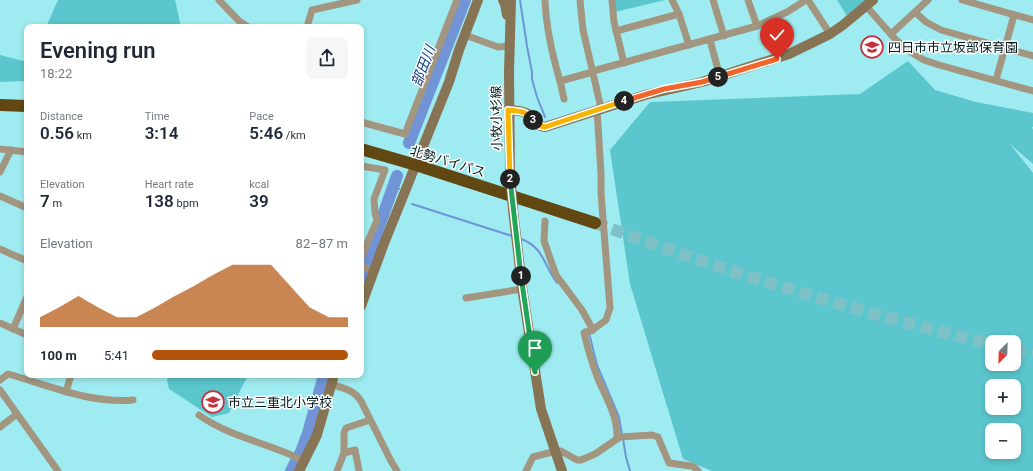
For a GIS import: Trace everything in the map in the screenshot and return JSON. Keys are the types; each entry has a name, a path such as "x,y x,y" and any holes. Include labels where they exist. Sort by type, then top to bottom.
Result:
{"highway":[{"path":"0,106 24,106"},
{"name":"北勢バイパス","path":"364,150 416,165 595,223"}],"street":[{"path":"218,0 244,24"},
{"path":"308,24 312,10 358,0"},
{"path":"364,123 405,134 457,0"},
{"path":"364,296 372,270 449,82 478,0"},
{"path":"503,0 510,31"},
{"name":"小牧小杉線","path":"512,0 509,46 508,110 513,210 522,289 541,409 562,471"},
{"path":"545,0 552,55 564,99"},
{"path":"580,0 583,30 593,72 599,109 602,174 601,193 610,308 606,320 590,331"},
{"path":"612,0 616,31 624,63"},
{"path":"672,0 679,14 689,45"},
{"path":"713,0 724,36"},
{"path":"748,0 757,26"},
{"path":"560,81 757,26 781,15 807,0 830,34"},
{"path":"891,34 928,0"},
{"path":"962,0 1033,20"},
{"path":"508,110 525,112 537,125 548,126 664,89 720,77 783,56 815,42 830,34 870,3 891,34 909,51 930,62 1033,91"},
{"path":"915,12 926,22 941,30 1033,56"},
{"path":"616,31 679,14"},
{"path":"996,80 1014,15"},
{"path":"465,35 498,47 509,46"},
{"path":"710,40 720,77"},
{"path":"0,149 24,152"},
{"path":"0,172 11,150"},
{"path":"364,166 385,170 374,199 377,220 364,251"},
{"path":"0,196 24,207"},
{"path":"545,221 544,241 556,275 582,310 590,331 590,358 621,437"},
{"path":"0,249 24,260"},
{"path":"364,267 372,270"},
{"path":"466,298 522,289"},
{"path":"14,329 24,304"},
{"path":"0,323 24,334"},
{"path":"0,380 8,374 66,392 115,401 133,400"},
{"path":"66,392 70,378"},
{"path":"299,471 316,435 333,379 357,394 397,471"},
{"path":"0,390 58,471"},
{"path":"0,427 17,414"},
{"path":"199,415 226,431 303,461"},
{"path":"337,471 344,453 344,433 346,428 370,420"},
{"path":"526,471 534,457 561,451 577,460 581,460 595,454 621,437 655,435 658,437 669,463 691,466 698,471"},
{"path":"344,453 355,450 359,471"}],"shaded area":[{"path":"58,0 175,0 180,24 47,24"},
{"path":"614,0 665,0 615,12"},
{"path":"837,0 866,0 847,16"},
{"path":"0,55 24,61 24,81 0,82"},
{"path":"908,61 935,90 976,102 1033,113 1033,164 1010,144 1033,173 1033,471 712,471 683,459 630,284 610,150 650,102 860,94"},
{"name":"市立三重北小学校","path":"168,378 246,378 229,413 212,417 169,389"}],"waterway":[{"name":"部田川","path":"409,143 465,0"},
{"path":"520,0 532,79 545,117"},
{"name":"部田川","path":"364,269 397,176"},
{"name":"部田川","path":"394,184 399,189"},
{"path":"412,204 512,236"},
{"path":"521,239 529,242 539,252 557,283"},
{"path":"589,333 597,365 619,417 622,435"},
{"name":"部田川","path":"291,471 301,452 308,433 323,378"},
{"path":"623,439 630,471"}],"tunnel":[{"path":"595,223 773,284 882,316 985,342"},
{"path":"1021,351 1033,354"}],"place":[{"name":"四日市市立坂部保育園","path":"872,47"},
{"name":"市立三重北小学校","path":"213,402"}],"route":[{"path":"535,372 522,289 513,210 508,110 525,112 540,127 551,126 601,108 664,89 702,82 777,59"}]}
